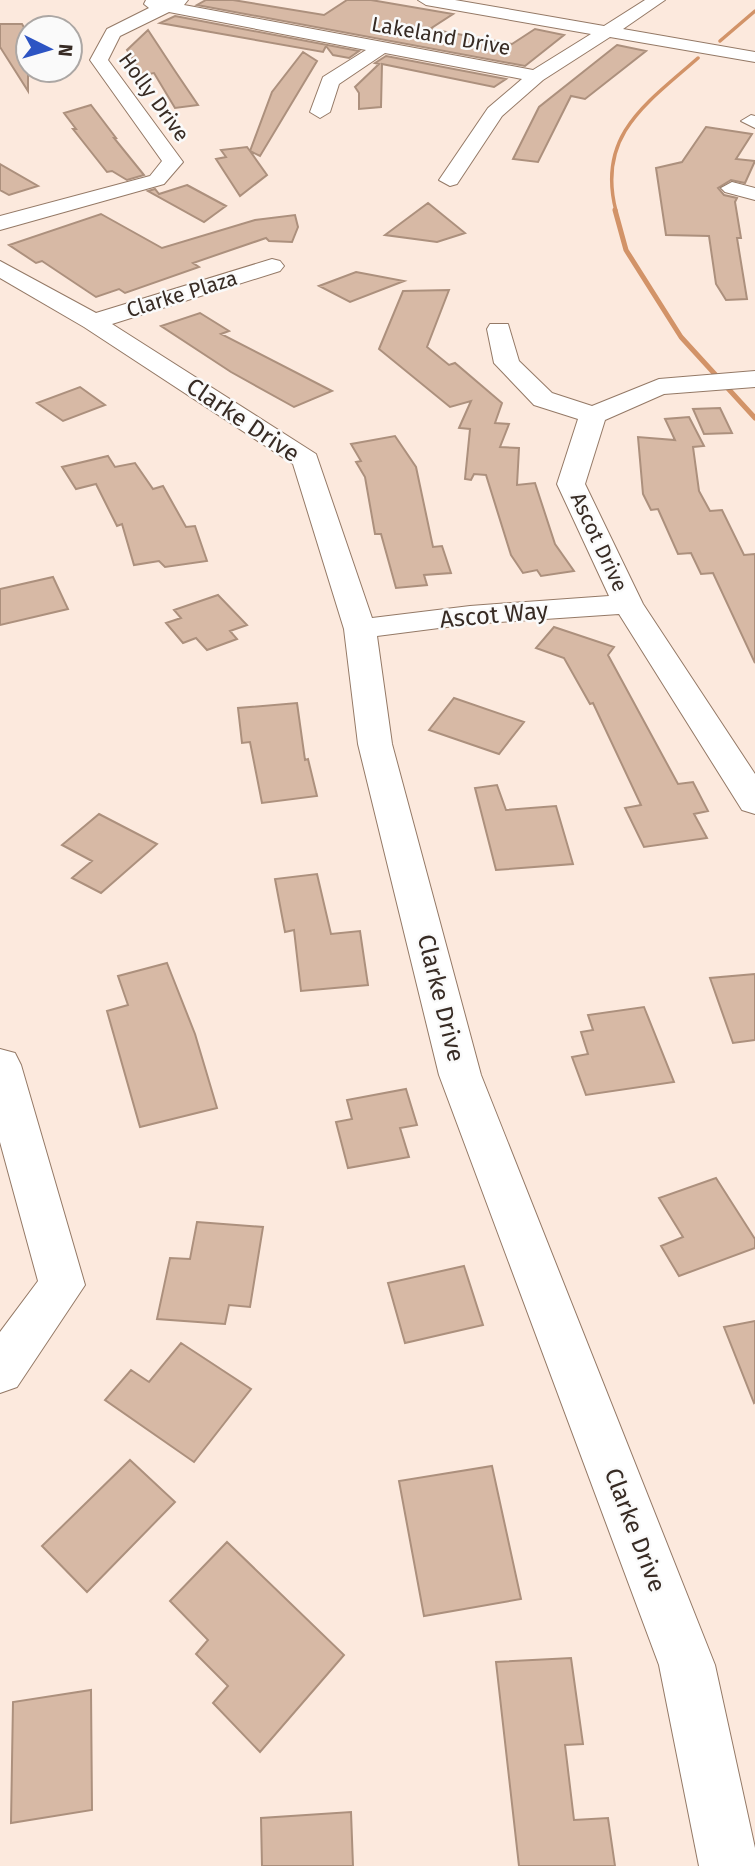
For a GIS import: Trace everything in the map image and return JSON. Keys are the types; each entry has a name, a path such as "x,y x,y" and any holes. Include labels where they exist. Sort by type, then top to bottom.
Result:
{"street":[{"name":"Lakeland Drive","path":"132,0 174,3 381,48 536,76"},
{"path":"426,0 755,57"},
{"path":"450,180 495,112 536,76 657,0"},
{"name":"Holly Drive","path":"0,223 157,180 173,162 99,60 113,33 174,3"},
{"path":"320,112 330,81 381,48"},
{"path":"732,188 755,194"},
{"name":"Clarke Plaza","path":"93,322 272,266"},
{"name":"Clarke Drive","path":"7,280 93,322 306,460 360,629 375,744 460,1075 687,1665 729,1866"},
{"path":"499,329 507,363 543,400 593,415 659,387 755,379"},
{"name":"Ascot Drive","path":"593,415 571,484 628,604 755,802"},
{"name":"Ascot Way","path":"360,629 470,615 628,604"},
{"path":"0,1066 62,1285 0,1371"}],"building":[{"path":"206,0 233,0 324,15 347,0 371,0 453,14 430,29 512,44 535,29 564,35 525,66 197,5"},
{"path":"175,16 359,51 349,58 333,55 326,46 323,52 160,23"},
{"path":"0,24 14,24 14,69 0,47"},
{"path":"148,30 198,105 175,108 154,73 143,75 127,50"},
{"path":"617,45 646,51 585,99 571,96 538,162 513,159 539,107"},
{"path":"303,52 317,61 260,156 250,151 272,92"},
{"path":"386,56 506,79 494,87 382,64 381,107 359,109 359,93 355,87 379,64 375,63"},
{"path":"91,105 144,175 127,180 112,171 107,172 73,129 76,129 64,113"},
{"path":"706,127 752,134 736,159 755,161 745,183 731,180 718,188 724,195 737,198 735,202 741,238 737,238 747,299 726,300 716,284 709,236 666,235 656,168 682,162"},
{"path":"247,147 267,175 240,196 216,159 226,157 221,150"},
{"path":"0,164 38,186 9,195 0,190"},
{"path":"187,185 226,206 204,222 148,191 155,189 159,194"},
{"path":"428,203 465,233 437,242 385,235"},
{"path":"101,214 162,248 255,220 295,215 298,227 292,242 269,241 266,238 193,263 199,267 125,293 119,289 96,297 42,261 36,263 9,245"},
{"path":"356,272 404,281 350,302 319,286"},
{"path":"449,290 427,347 449,365 455,363 502,403 495,423 509,424 500,447 519,448 517,485 535,483 555,544 574,571 541,576 537,570 523,573 511,555 486,475 474,474 471,480 465,479 470,429 459,428 471,401 450,407 379,349 403,291"},
{"path":"200,313 229,331 221,334 332,391 294,407 231,372 161,326"},
{"path":"80,387 105,405 63,421 37,403"},
{"path":"720,408 732,433 704,434 693,409"},
{"path":"689,417 704,446 693,447 699,491 710,511 722,510 744,555 755,554 755,663 713,573 701,574 691,553 678,554 658,509 651,510 643,494 638,437 675,440 665,419"},
{"path":"395,436 416,467 433,547 442,546 451,573 424,575 427,585 396,588 381,534 375,534 365,477 356,462 361,461 351,444"},
{"path":"108,456 115,467 135,463 153,489 163,486 186,527 195,526 207,561 165,567 159,561 134,565 122,524 117,526 96,484 76,489 62,467"},
{"path":"53,577 68,609 0,625 0,589"},
{"path":"218,595 247,625 230,631 237,639 207,650 196,638 183,643 166,623 181,618 174,610"},
{"path":"554,627 614,647 608,655 678,784 693,782 708,811 694,814 707,838 644,847 625,808 641,805 593,703 590,704 564,658 536,648"},
{"path":"454,698 524,722 499,754 429,730"},
{"path":"297,703 305,760 308,759 317,796 262,803 250,742 242,743 238,708"},
{"path":"497,785 506,810 556,806 573,864 496,870 475,788"},
{"path":"99,814 157,844 101,893 72,878 92,861 62,845"},
{"path":"317,874 331,934 360,931 368,985 301,991 294,930 285,932 275,879"},
{"path":"167,963 195,1034 217,1108 140,1127 107,1011 128,1005 118,976"},
{"path":"755,974 755,1040 733,1043 710,978"},
{"path":"644,1007 674,1082 586,1095 572,1057 588,1054 581,1032 593,1030 588,1015"},
{"path":"406,1089 417,1125 400,1128 409,1157 348,1168 336,1122 352,1119 347,1100"},
{"path":"716,1178 755,1239 755,1248 679,1276 661,1246 683,1237 659,1198"},
{"path":"197,1222 263,1227 250,1307 229,1305 225,1324 157,1319 170,1258 190,1259"},
{"path":"464,1266 483,1325 405,1343 388,1283"},
{"path":"755,1321 755,1402 754,1403 724,1327"},
{"path":"181,1343 251,1389 194,1462 105,1400 131,1370 149,1382"},
{"path":"130,1460 175,1502 87,1592 42,1546"},
{"path":"492,1466 521,1599 424,1616 399,1481"},
{"path":"227,1542 344,1655 260,1752 213,1703 228,1686 196,1654 208,1640 170,1601"},
{"path":"571,1658 583,1744 565,1745 574,1820 608,1818 615,1866 519,1866 496,1662"},
{"path":"91,1690 92,1810 11,1823 13,1702"},
{"path":"351,1812 353,1866 262,1866 261,1818"}],"waterway":[{"path":"720,41 755,11"},
{"path":"616,211 612,184 613,161 620,141 644,106 698,58"},
{"path":"615,210 626,250 681,337 755,418"}]}
